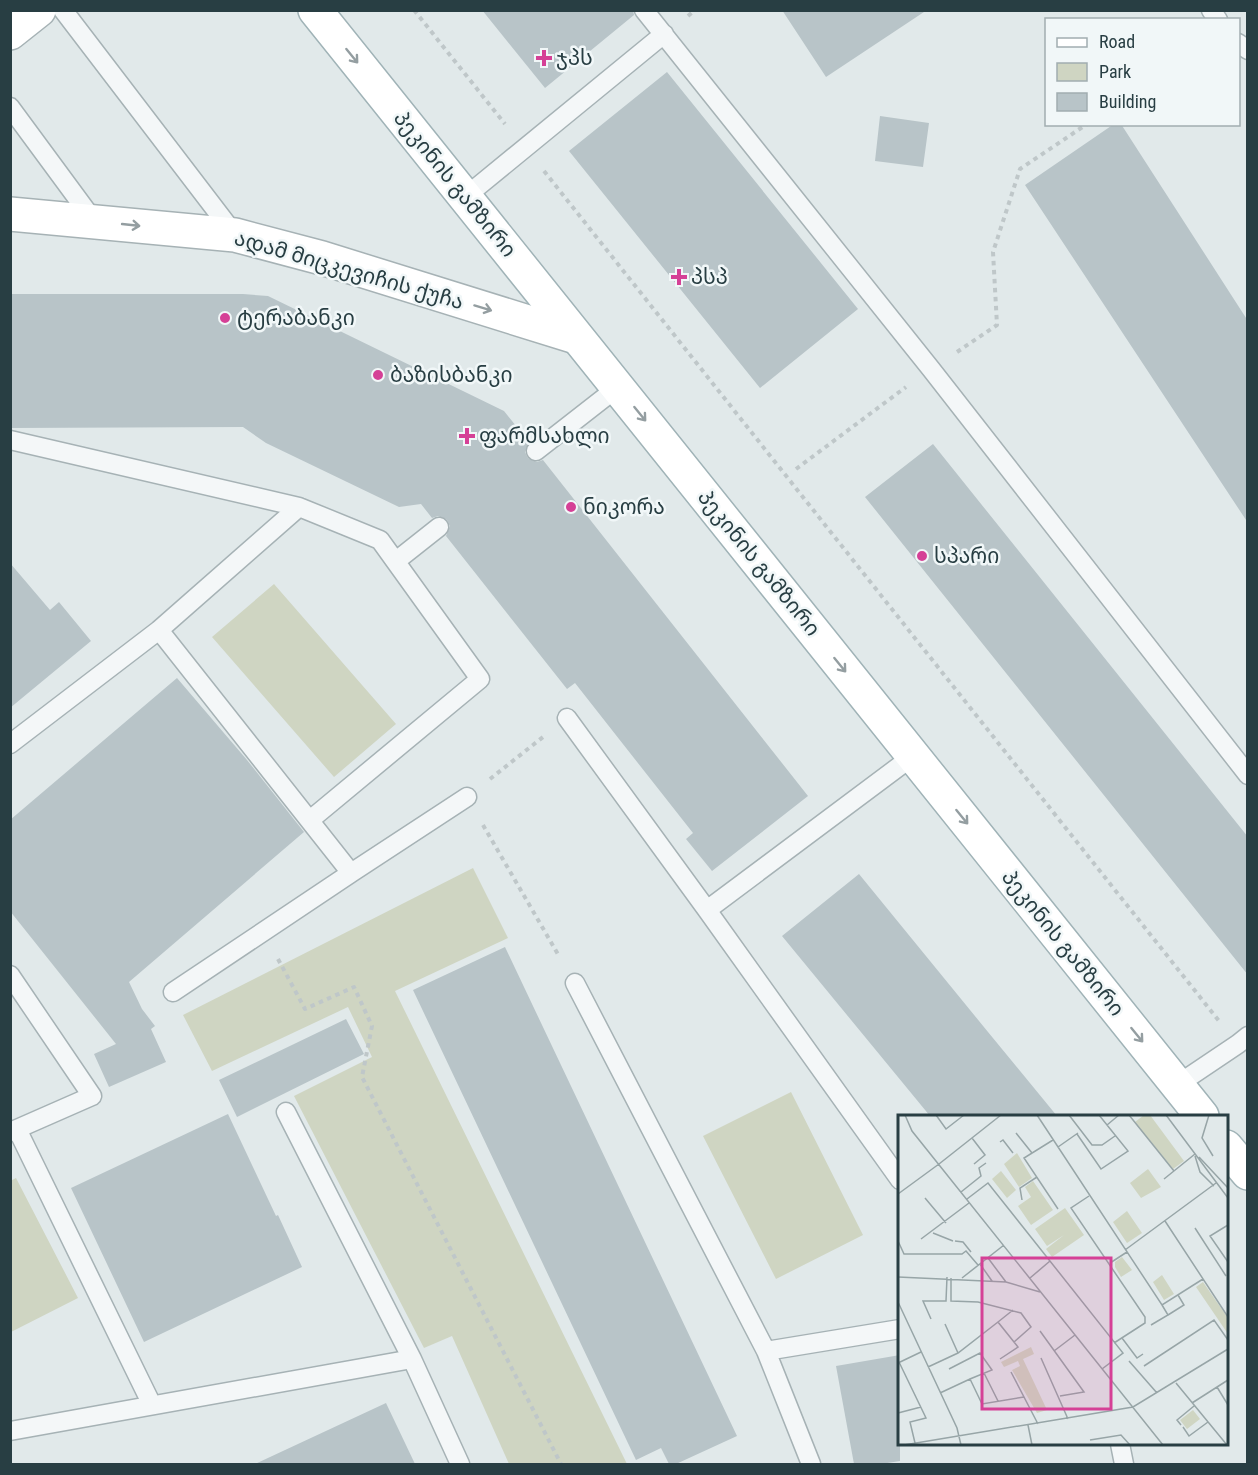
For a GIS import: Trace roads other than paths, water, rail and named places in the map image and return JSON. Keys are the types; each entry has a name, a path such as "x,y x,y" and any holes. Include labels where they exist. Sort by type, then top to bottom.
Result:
{"main road":[{"path":"10,33 39,10"},
{"name":"პეკინის გამზირი","path":"315,10 1201,1115"},
{"name":"ადამ მიცკევიჩის ქუჩა","path":"10,214 235,235 322,258 576,337"},
{"path":"1228,1148 1248,1173"}],"lane":[{"path":"63,10 235,235"},
{"path":"644,10 930,369 1248,775"},
{"path":"465,197 664,34"},
{"path":"10,107 94,221"},
{"path":"536,452 618,387"},
{"path":"10,440 299,507 380,540 480,679 310,820"},
{"path":"10,744 159,630 299,507"},
{"path":"396,561 439,527"},
{"path":"159,630 351,873"},
{"path":"567,718 898,1177"},
{"path":"707,910 913,756"},
{"path":"173,992 467,797"},
{"path":"10,975 92,1096 14,1131 152,1405"},
{"path":"575,983 766,1351 811,1464"},
{"path":"1177,1085 1243,1040"},
{"path":"286,1112 412,1359 460,1464"},
{"path":"766,1351 898,1329"},
{"path":"10,1431 412,1359"},
{"path":"1120,1445 1124,1464"}],"place":[{"name":"ჯპს","path":"544,58"},
{"name":"პსპ","path":"679,277"},
{"name":"ტერაბანკი","path":"225,318"},
{"name":"ბაზისბანკი","path":"378,375"},
{"name":"ფარმსახლი","path":"467,436"},
{"name":"ნიკორა","path":"571,507"},
{"name":"სპარი","path":"922,556"}]}
